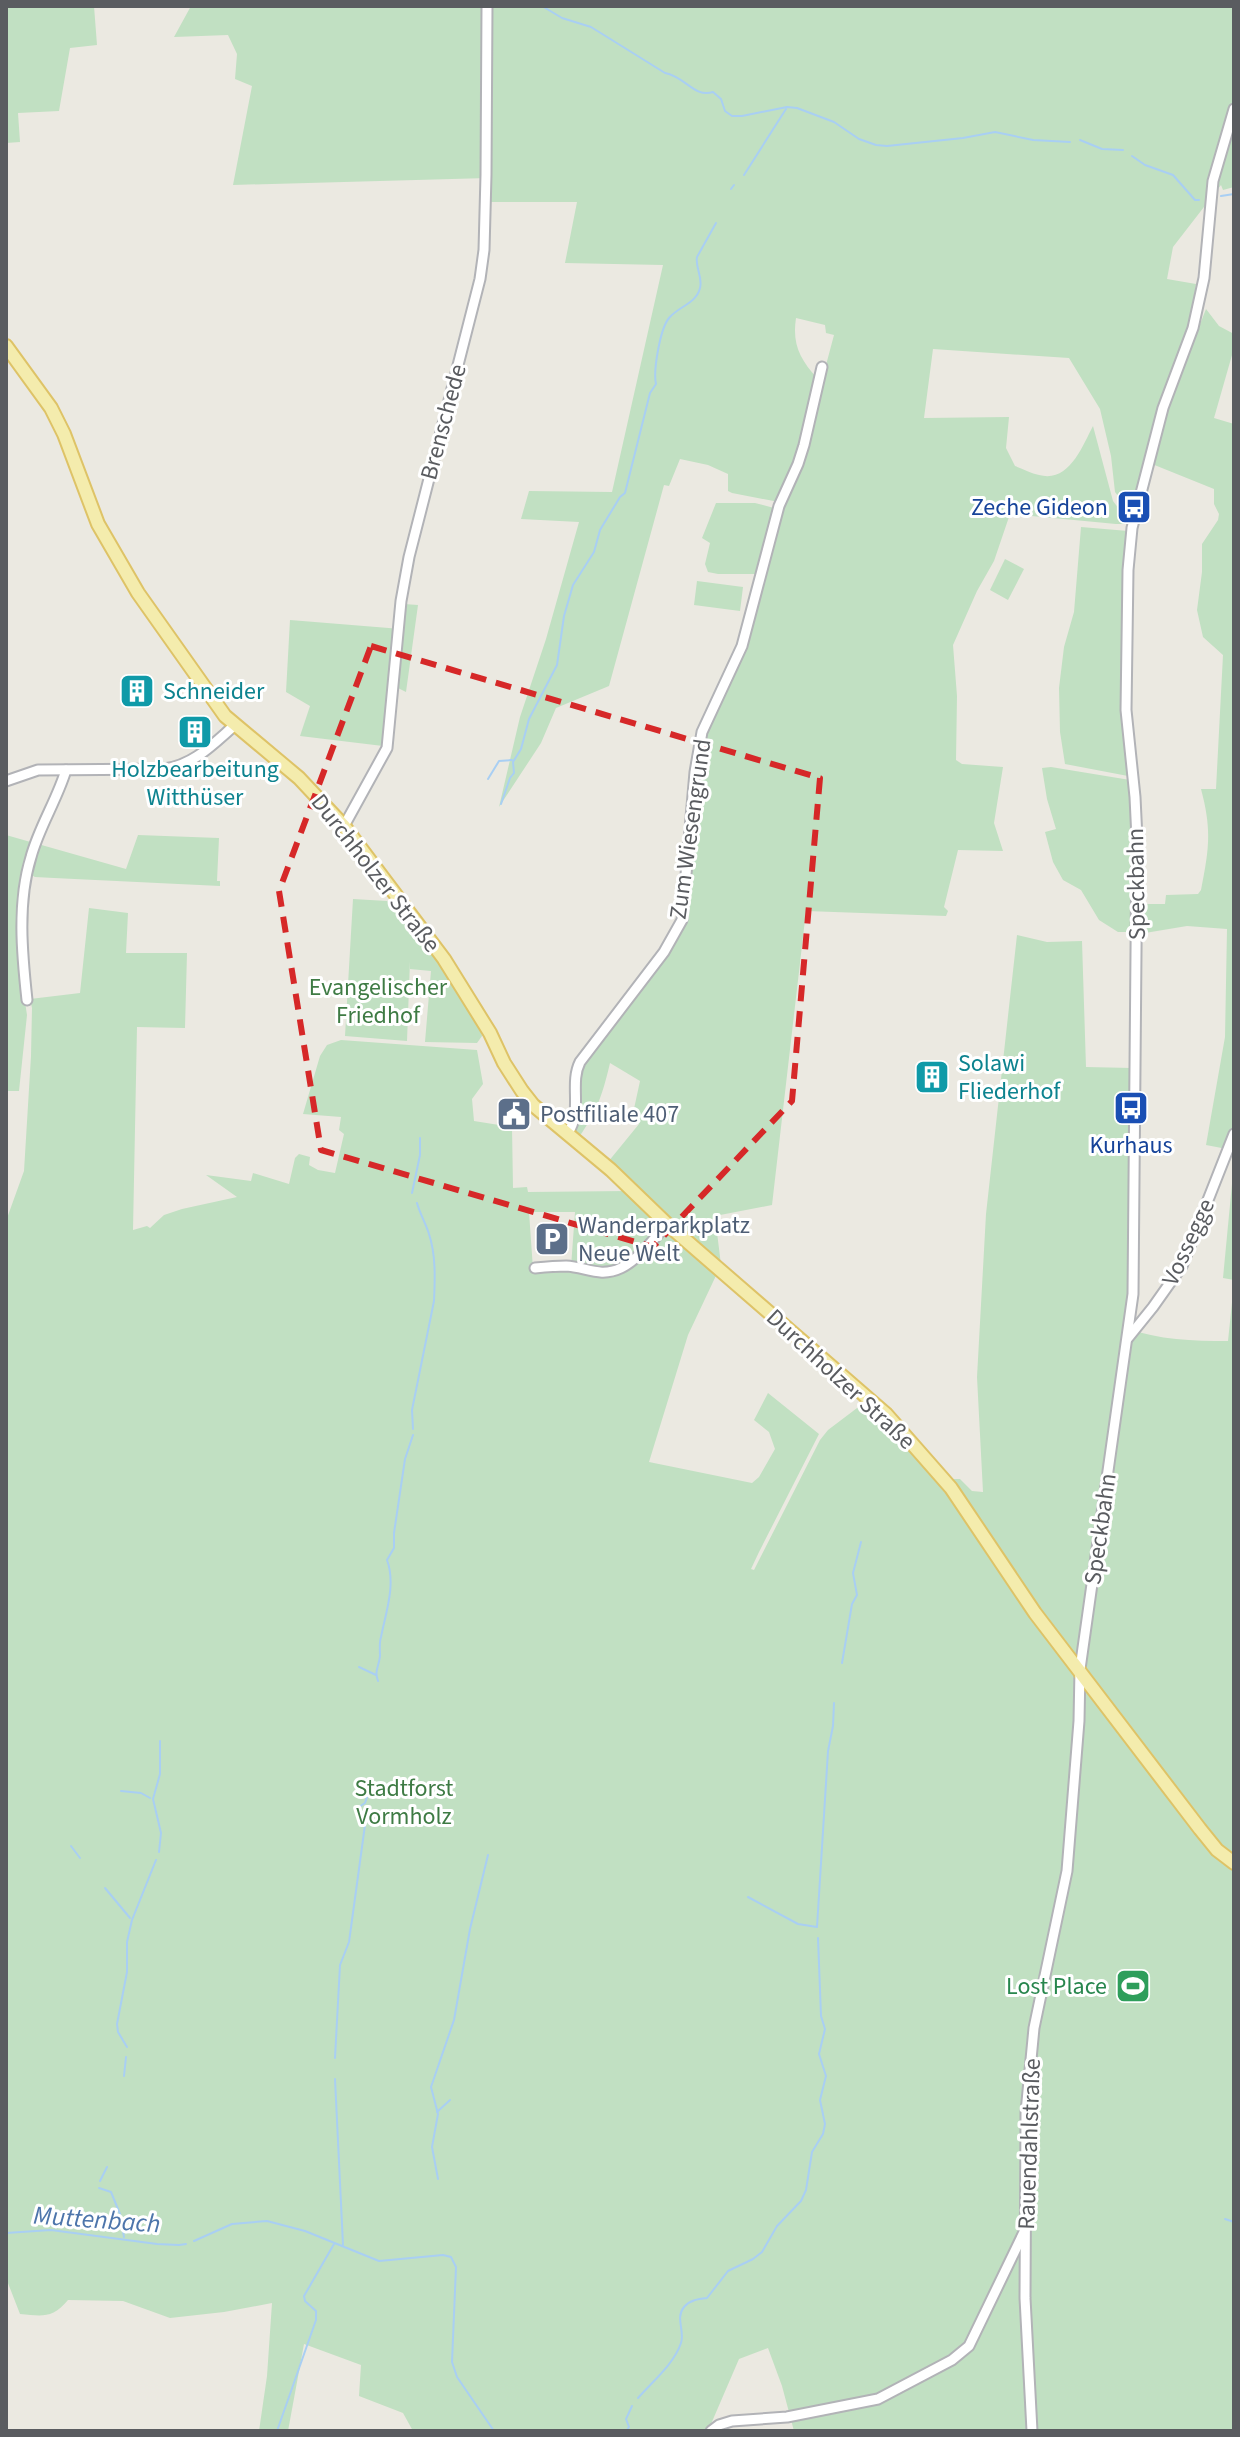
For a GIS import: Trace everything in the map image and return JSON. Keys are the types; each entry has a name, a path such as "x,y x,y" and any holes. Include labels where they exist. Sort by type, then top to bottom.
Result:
{"main road":[{"name":"Durchholzer Straße","path":"6,346 51,408 98,524 118,562 212,699 235,725 299,778 344,826 444,959 522,1091 552,1122 611,1170 667,1224 886,1414 951,1488 1035,1613 1200,1829 1217,1850 1234,1863"}],"street":[{"name":"Brenschede","path":"344,826 387,748 401,601 409,557 480,279 486,175 487,6"},
{"name":"Speckbahn","path":"1080,1669 1133,1294 1135,1259 1137,966 1135,797 1126,710 1128,570 1134,516 1163,408 1193,328 1204,278 1213,181 1234,109"},
{"name":"Zum Wiesengrund","path":"568,1133 574,1124 577,1104 577,1067 664,952 682,920 695,772 702,732 742,646 779,506 801,454 822,367"},
{"path":"6,781 38,770 180,767 208,749 235,725"},
{"path":"27,1000 22,951 26,877 31,855 66,770"},
{"name":"Vossegge","path":"1126,1340 1182,1266 1234,1134"},
{"path":"535,1268 569,1266 585,1272 606,1272 623,1267 667,1224"},
{"name":"Rauendahlstraße","path":"1032,2431 1025,2298 1026,2112 1034,2028 1067,1871 1080,1669"},
{"path":"711,2431 732,2421 787,2417 878,2399 952,2360 969,2346 1026,2227"}],"highlighted area":[{"path":"371,646 820,778 792,1101 653,1247 321,1150 279,891"}],"green space":[{"path":"6,6 94,6 97,45 70,48 59,111 18,113 20,142 6,143"},
{"name":"Stadtforst Vormholz","path":"191,6 1234,6 1234,187 1223,190 1221,185 1173,247 1167,279 1196,284 1190,325 1153,429 1132,508 1128,509 1115,492 1111,456 1100,409 1069,358 933,349 924,418 1009,417 1006,448 1015,466 1049,476 1066,469 1079,453 1093,426 1113,501 1128,515 1126,524 1010,514 994,561 953,645 957,696 956,760 962,764 1003,767 994,823 1003,851 958,850 944,907 948,911 946,916 806,911 772,1205 715,1216 721,1265 688,1335 649,1462 752,1483 759,1477 775,1449 769,1432 754,1420 768,1393 819,1434 759,1552 751,1569 754,1570 820,1440 828,1430 865,1402 946,1486 953,1479 960,1479 972,1491 983,1492 977,1377 986,1214 1017,935 1047,942 1082,941 1086,1067 1132,1068 1132,1250 1125,1328 1176,1339 1228,1341 1234,1283 1234,2431 794,2431 768,2348 739,2359 708,2431 413,2431 403,2413 359,2396 361,2365 304,2344 288,2431 259,2431 267,2376 272,2303 170,2318 123,2301 68,2300 46,2315 20,2314 6,2278 6,1221 24,1171 31,1056 30,999 80,993 89,908 128,913 126,953 187,953 185,1028 137,1027 133,1230 150,1228 164,1215 182,1209 237,1197 206,1175 251,1181 253,1173 289,1184 295,1158 299,1154 310,1157 309,1165 318,1170 335,1173 344,1134 339,1130 341,1117 303,1114 320,1056 327,1045 341,1040 477,1050 483,1084 472,1099 474,1121 512,1127 513,1188 527,1187 528,1192 628,1191 608,1162 639,1124 632,1118 640,1081 610,1063 599,1102 579,1137 575,1134 579,1068 669,946 688,889 701,743 723,693 781,506 805,444 834,335 826,333 825,325 796,318 795,336 799,351 817,378 796,464 779,502 732,493 728,491 728,474 708,465 680,459 669,486 664,485 609,686 556,708 541,743 499,807 520,717 579,522 521,519 529,491 612,492 663,265 565,263 577,202 487,202 488,178 233,185 252,86 235,79 237,54 228,35 174,37","holes":["529,1212 575,1212 571,1267 533,1269"]},
{"path":"1206,309 1219,326 1234,334 1234,348 1214,418 1234,424 1234,1127 1227,1149 1206,1145 1225,1037 1227,929 1187,926 1139,934 1140,904 1165,904 1166,895 1198,894 1201,890 1208,840 1201,789 1216,789 1223,655 1203,637 1197,610 1202,544 1219,514 1214,504 1214,489 1152,464 1168,406"},
{"path":"716,503 755,503 774,508 758,574 708,572 705,564 710,543 702,538"},
{"path":"1081,527 1128,531 1128,776 1065,764 1060,732 1059,688 1064,647 1074,612"},
{"path":"1005,559 1024,569 1008,600 990,590"},
{"path":"697,581 743,587 740,611 694,605"},
{"path":"404,604 418,605 406,692 398,688 398,671 383,746 300,736 310,706 286,692 290,620 401,629"},
{"path":"1042,768 1130,780 1133,932 1118,932 1099,920 1081,890 1063,880 1053,862 1045,832 1056,829"},
{"path":"6,835 34,843 29,855 23,989 27,1015 19,1091 6,1091"},
{"path":"138,835 219,838 217,881 220,881 220,886 35,877 30,874 38,844 126,869"},
{"name":"Evangelischer Friedhof","path":"353,899 387,901 395,906 399,903 480,1025 482,1036 477,1043 425,1042 431,971 410,969 410,961 407,1041 345,1036"},
{"path":"1234,1163 1234,1280 1223,1278"}],"waterway":[{"path":"542,6 562,18 591,27 695,90 713,92 732,116 797,108 834,122 859,139 887,146 995,132 1033,140 1070,142"},
{"path":"744,175 786,109"},
{"path":"1080,140 1102,149 1123,150"},
{"path":"1132,156 1145,165 1173,175 1195,200 1199,200"},
{"path":"731,189 734,185"},
{"path":"1221,196 1234,194"},
{"path":"501,804 514,773 513,762 521,749 529,719 557,665 564,616 573,585 594,552 600,530 625,493 650,393 656,384 656,360 663,331 669,318 698,293 701,284 697,257 716,223"},
{"path":"488,779 499,761 512,760"},
{"path":"412,1193 420,1155 420,1138"},
{"path":"413,1429 412,1410 435,1284 431,1242 417,1203"},
{"path":"378,1681 380,1642 391,1579 387,1560 394,1548 405,1459 413,1435"},
{"path":"842,1663 852,1604 857,1595 853,1573 861,1542"},
{"path":"359,1667 376,1675"},
{"path":"748,1897 798,1924 817,1927 834,1703"},
{"path":"159,1852 161,1833 153,1799 160,1774 160,1741"},
{"path":"335,2058 340,1965 349,1942 365,1825 359,1807 365,1803 371,1785"},
{"path":"121,1791 141,1793 150,1798"},
{"path":"71,1846 80,1858"},
{"path":"438,2179 432,2147 438,2114 431,2087 454,2020 470,1929 488,1855"},
{"path":"127,2047 117,2024 127,1972 127,1942 132,1920 156,1860"},
{"path":"105,1888 130,1918"},
{"path":"638,2398 678,2351 682,2338 680,2316 684,2307 697,2299 707,2298 728,2271 762,2252 777,2226 801,2201 806,2190 812,2152 825,2124 820,2100 826,2076 819,2054 825,2029 821,2016 818,1938"},
{"path":"124,2076 126,2057"},
{"path":"335,2079 343,2245"},
{"path":"437,2112 450,2100"},
{"path":"100,2181 107,2167"},
{"path":"99,2188 111,2192 120,2214 124,2237"},
{"path":"1225,2219 1234,2222"},
{"name":"Muttenbach","path":"194,2241 232,2224 267,2221 305,2231 379,2261 443,2255 451,2257 456,2267 452,2362 457,2377 494,2431"},
{"name":"Muttenbach","path":"6,2233 51,2230 157,2244 186,2244"},
{"path":"277,2431 316,2320 316,2311 304,2296 334,2244"},
{"path":"626,2431 629,2427 626,2419 632,2406"}],"place":[{"name":"Zeche Gideon","path":"1134,507"},
{"name":"Schneider","path":"137,691"},
{"name":"Holzbearbeitung Witthüser","path":"195,732"},
{"name":"Solawi Fliederhof","path":"932,1077"},
{"name":"Kurhaus","path":"1131,1108"},
{"name":"Postfiliale 407","path":"514,1114"},
{"name":"Wanderparkplatz Neue Welt","path":"552,1239"},
{"name":"Lost Place","path":"1133,1986"}]}
